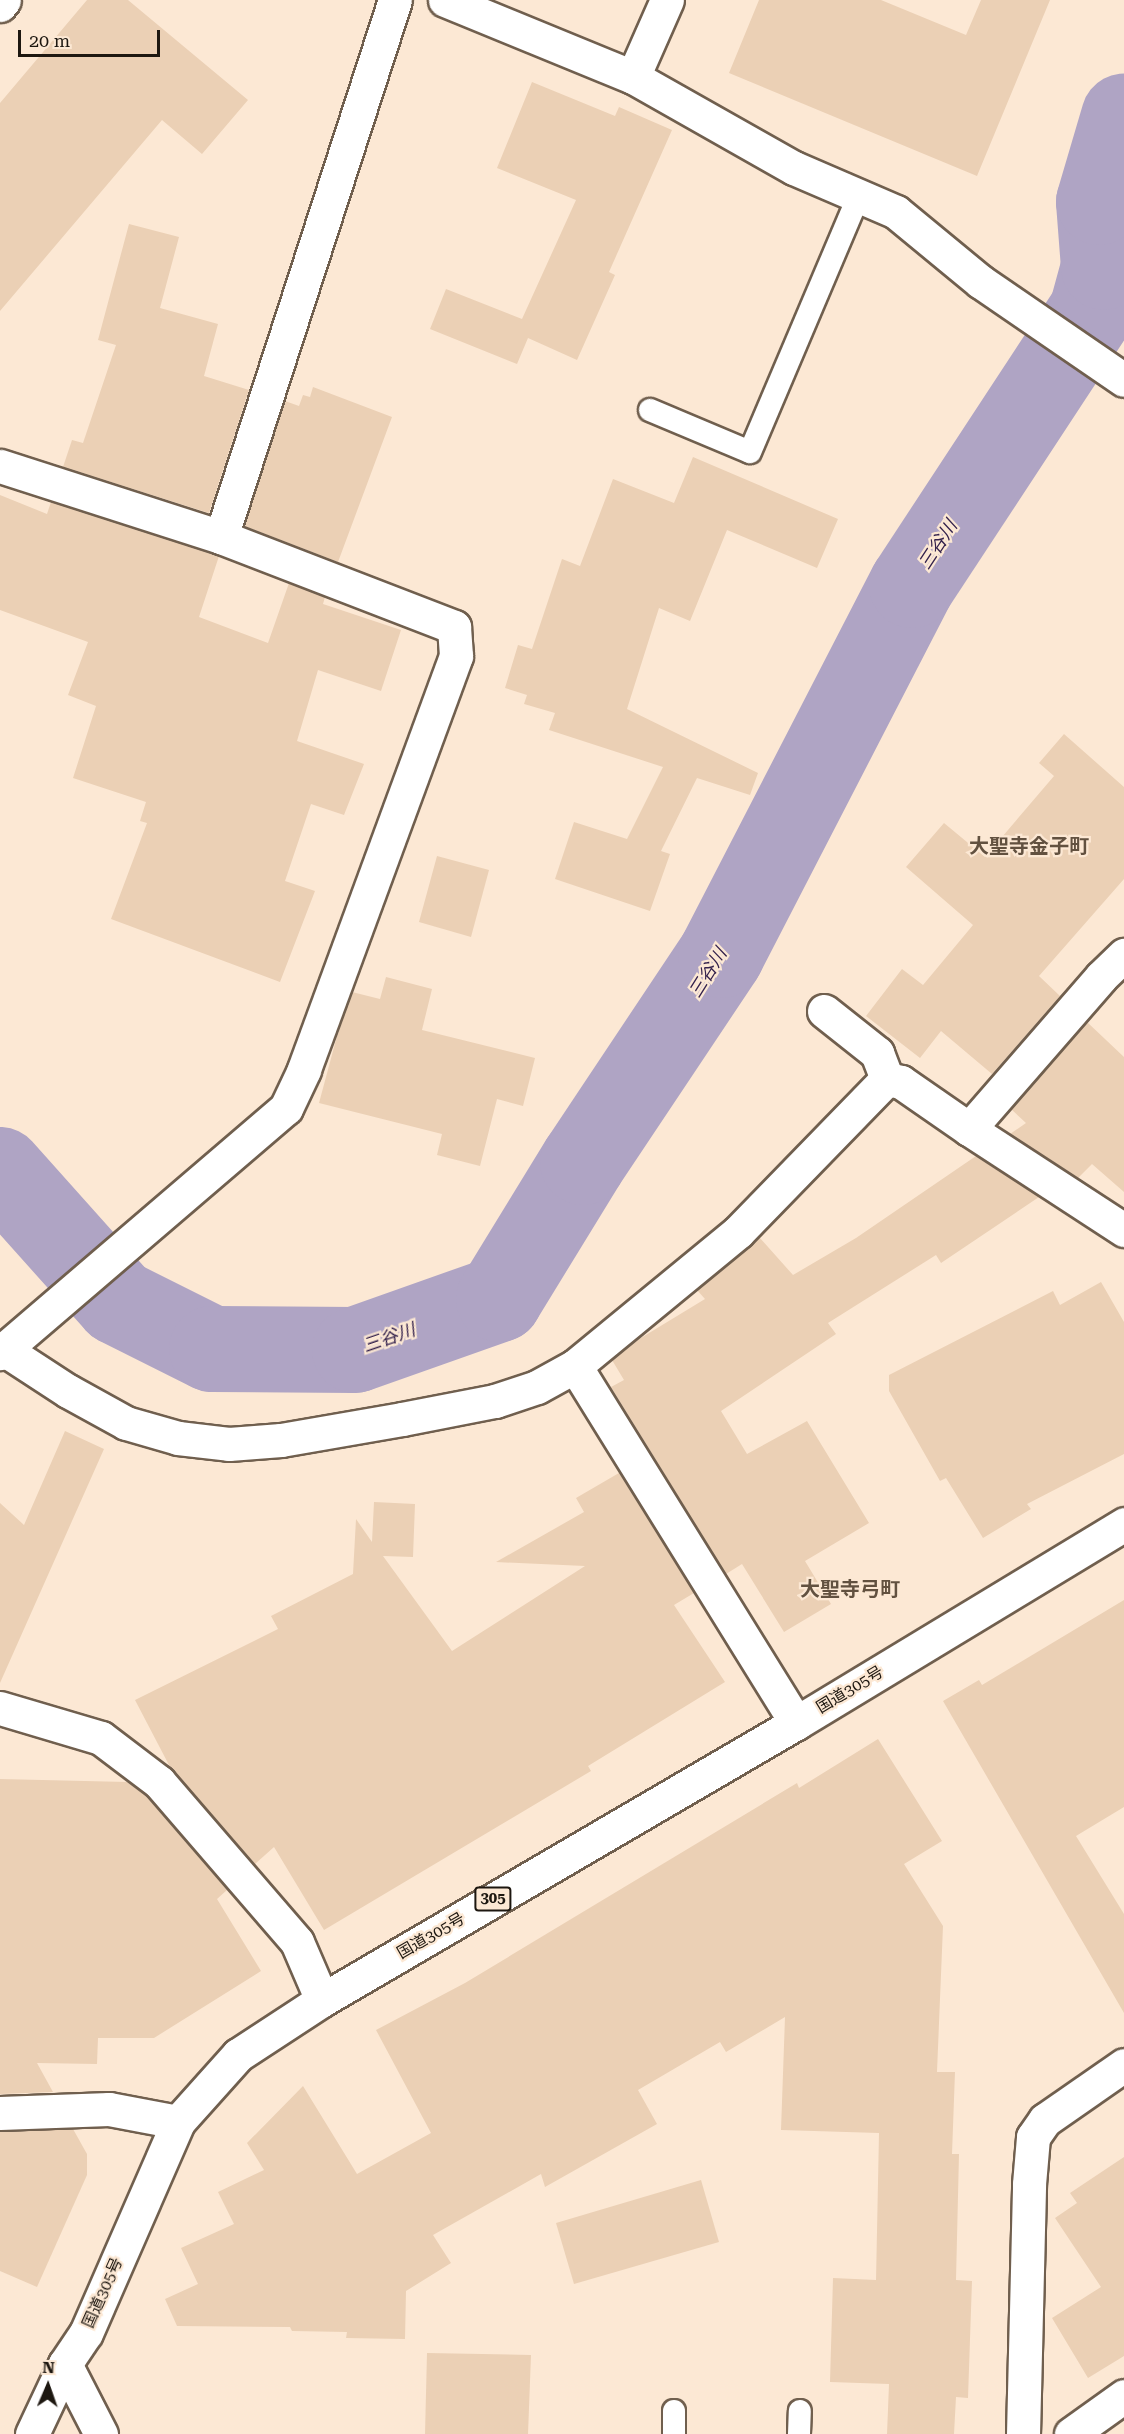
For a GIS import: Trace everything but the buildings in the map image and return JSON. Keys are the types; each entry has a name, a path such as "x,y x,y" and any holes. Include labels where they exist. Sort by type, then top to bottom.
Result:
{"main road":[{"path":"0,5 4,0"},
{"path":"222,537 394,0"},
{"path":"446,0 633,77 794,168 897,212 981,282 1124,380"},
{"path":"633,77 667,0"},
{"path":"0,466 222,537 454,627 456,656 304,1070 286,1108 9,1346 68,1391 126,1423 178,1438 229,1444 281,1440 495,1401 537,1387 575,1366 738,1232 887,1079"},
{"path":"969,1129 1101,977 1124,955"},
{"path":"824,1011 877,1053 887,1079"},
{"path":"887,1079 901,1082 1124,1230"},
{"path":"575,1366 796,1723"},
{"name":"国道305号","path":"32,2434 65,2364 86,2333 178,2122 238,2055 322,2000 796,1723 1124,1524"},
{"path":"0,1708 101,1738 159,1782 297,1942 322,2000"},
{"path":"1023,2434 1029,2184 1033,2137 1045,2120 1124,2065"},
{"path":"0,2113 109,2109 178,2122"},
{"path":"65,2364 101,2434"},
{"path":"1071,2434 1124,2396"}],"lane":[{"path":"650,410 750,452 859,195"},
{"path":"674,2411 674,2434"},
{"path":"799,2434 800,2411"}],"waterway":[{"name":"三谷川","path":"0,1170 118,1302 212,1349 355,1350 499,1299 583,1162 721,955 912,585 1092,311 1104,267 1099,202 1124,117"}],"district":[{"name":"大聖寺金子町","path":"1029,846"},
{"name":"大聖寺弓町","path":"850,1589"}]}
